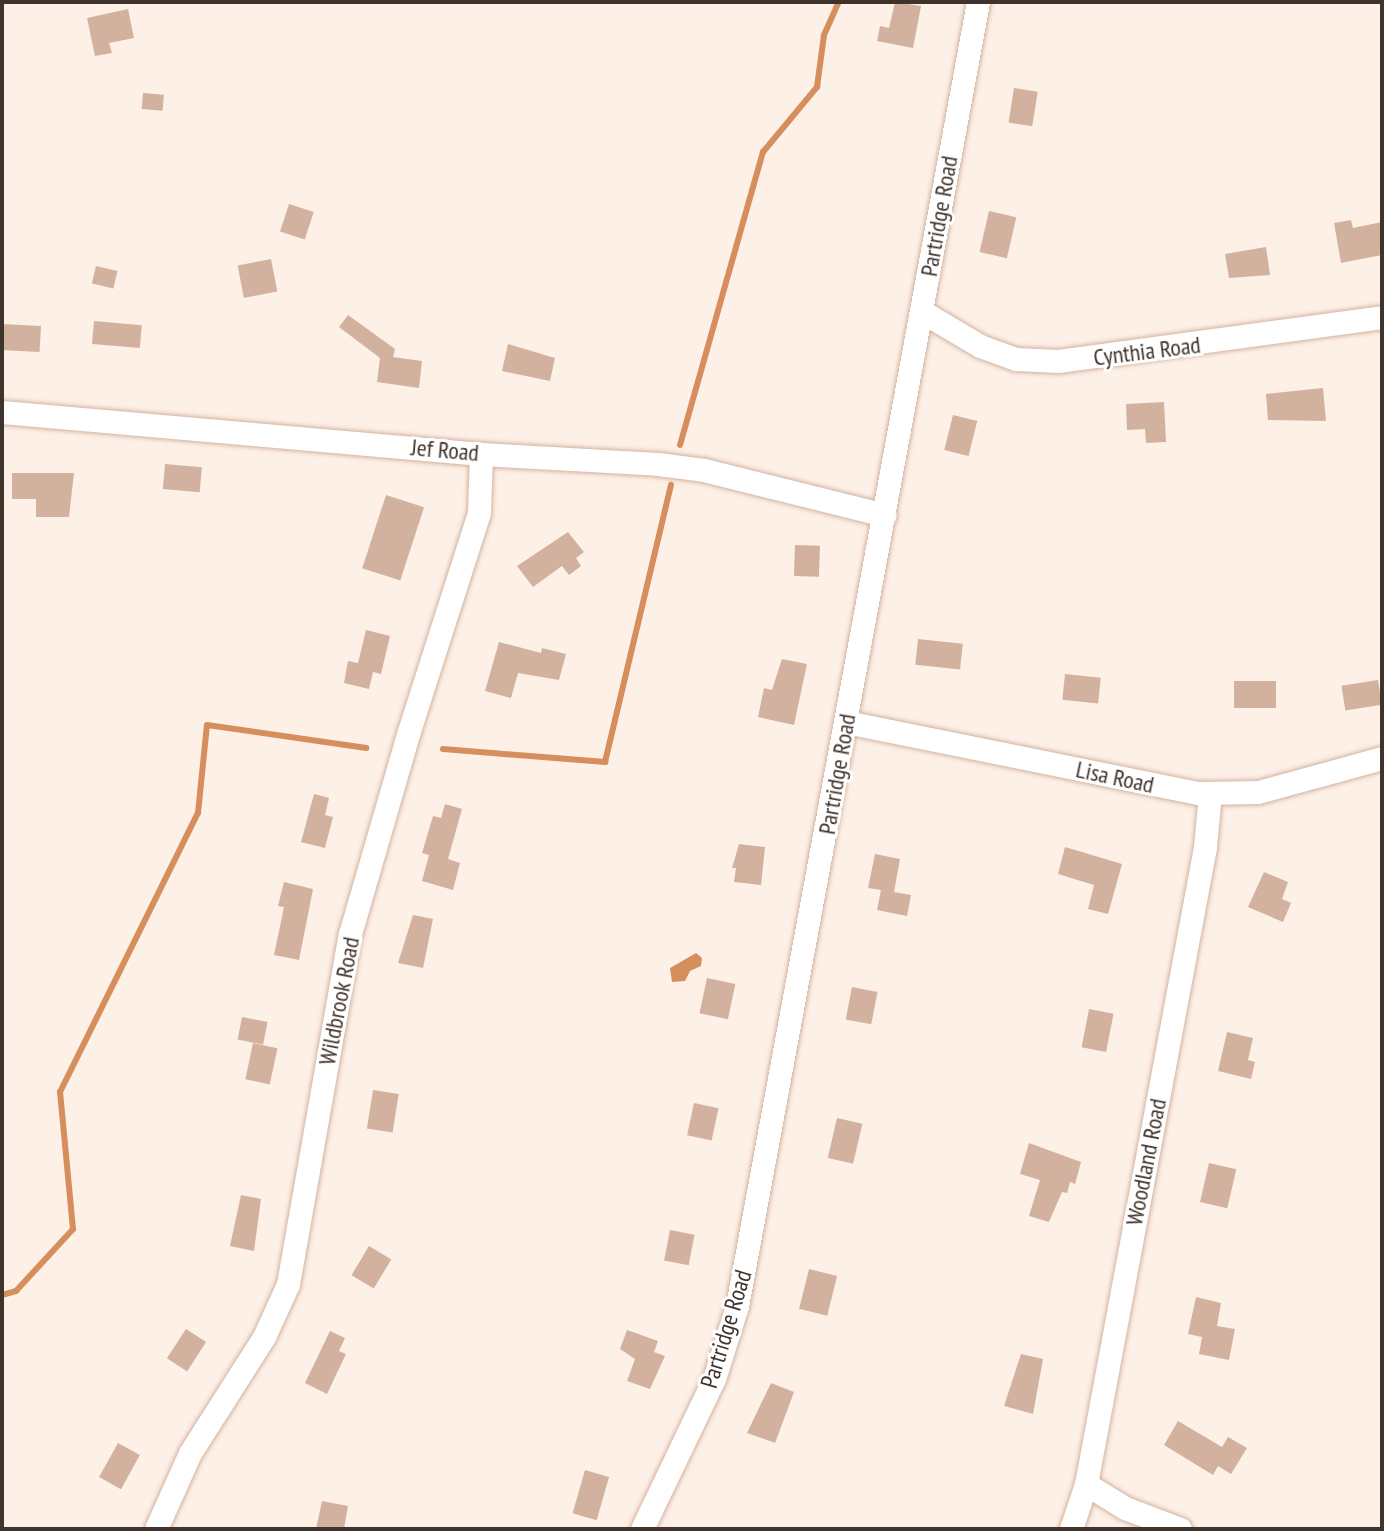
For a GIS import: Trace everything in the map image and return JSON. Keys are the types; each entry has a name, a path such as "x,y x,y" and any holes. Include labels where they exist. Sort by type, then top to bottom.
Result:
{"street":[{"name":"Partridge Road","path":"642,1529 715,1379 737,1306 978,2"},
{"name":"Cynthia Road","path":"922,311 992,350 1016,359 1058,361 1382,317"},
{"name":"Jef Road","path":"2,412 704,471 884,515"},
{"name":"Wildbrook Road","path":"156,1529 190,1453 264,1338 288,1283 350,934 408,734 479,513 481,454"},
{"name":"Lisa Road","path":"846,723 1170,789 1210,793 1258,792 1382,758"},
{"name":"Woodland Road","path":"1071,1529 1086,1484 1205,847 1210,793"},
{"path":"1086,1484 1125,1508 1180,1529"}],"shaded area":[{"path":"696,953 702,958 701,966 690,971 685,981 672,982 670,968"}],"building":[{"path":"895,2 921,6 913,48 877,41 880,26 889,28"},
{"path":"128,9 134,38 109,43 112,53 95,56 87,18"},
{"path":"1014,88 1038,92 1032,126 1009,123"},
{"path":"143,93 164,95 163,111 142,109"},
{"path":"289,204 314,212 305,240 280,232"},
{"path":"989,211 1016,217 1007,258 980,252"},
{"path":"1351,220 1353,228 1382,222 1382,255 1341,263 1334,223"},
{"path":"1266,247 1270,275 1229,278 1225,254"},
{"path":"271,259 277,291 244,298 238,265"},
{"path":"96,266 117,271 113,288 92,284"},
{"path":"348,315 395,349 393,357 422,361 419,388 377,382 380,358 339,327"},
{"path":"94,321 142,325 140,348 92,344"},
{"path":"2,324 41,326 40,352 2,350"},
{"path":"508,344 555,358 550,381 502,371"},
{"path":"1323,388 1326,421 1268,420 1266,394"},
{"path":"1164,402 1166,442 1146,443 1145,429 1127,430 1126,404"},
{"path":"953,415 977,421 969,456 944,450"},
{"path":"165,464 202,467 200,492 163,489"},
{"path":"12,473 74,473 69,517 36,517 36,499 12,499"},
{"path":"386,495 424,507 400,581 362,568"},
{"path":"568,532 584,552 576,558 581,566 569,575 562,566 533,587 517,566"},
{"path":"795,545 820,546 819,577 794,576"},
{"path":"366,630 390,636 381,674 373,672 369,689 344,683 348,661 358,663"},
{"path":"918,639 963,644 960,670 915,665"},
{"path":"499,642 541,653 542,648 566,654 559,680 518,673 511,698 485,691"},
{"path":"782,659 807,664 794,725 758,717 764,688 772,690"},
{"path":"1065,674 1101,678 1098,704 1062,700"},
{"path":"1378,680 1382,705 1345,710 1341,686"},
{"path":"1234,681 1276,681 1276,708 1234,708"},
{"path":"314,794 329,798 325,815 333,817 325,848 301,842"},
{"path":"445,804 462,809 448,859 460,863 453,890 422,881 429,855 422,853 433,816 441,818"},
{"path":"739,844 765,847 761,885 734,882 736,868 732,868"},
{"path":"1065,847 1122,864 1108,914 1088,909 1094,885 1058,874"},
{"path":"875,854 900,859 894,892 911,895 907,916 877,910 881,890 868,888"},
{"path":"1264,872 1288,882 1282,899 1291,903 1283,922 1248,907"},
{"path":"284,882 313,889 299,960 274,955 284,907 278,906"},
{"path":"413,915 433,919 423,968 398,963"},
{"path":"707,978 735,984 728,1019 700,1013"},
{"path":"852,987 878,992 871,1024 846,1019"},
{"path":"1089,1009 1114,1014 1106,1052 1082,1047"},
{"path":"242,1017 268,1022 263,1045 238,1040"},
{"path":"1227,1032 1253,1038 1248,1060 1255,1062 1251,1079 1218,1071"},
{"path":"253,1043 277,1048 270,1084 245,1079"},
{"path":"373,1090 399,1094 393,1133 367,1129"},
{"path":"694,1103 718,1108 712,1140 687,1135"},
{"path":"837,1118 862,1124 853,1164 828,1158"},
{"path":"1029,1143 1081,1162 1075,1184 1070,1182 1067,1193 1062,1192 1049,1222 1029,1216 1040,1180 1020,1174"},
{"path":"1209,1163 1236,1169 1227,1208 1200,1202"},
{"path":"241,1195 261,1199 254,1251 230,1246"},
{"path":"670,1230 695,1235 689,1265 664,1260"},
{"path":"369,1246 391,1259 374,1289 351,1275"},
{"path":"809,1269 837,1276 827,1316 799,1309"},
{"path":"1196,1297 1221,1303 1217,1326 1235,1329 1229,1360 1199,1354 1202,1337 1188,1334"},
{"path":"186,1329 206,1342 187,1371 167,1358"},
{"path":"627,1330 658,1341 654,1352 665,1356 650,1389 627,1381 635,1359 620,1349"},
{"path":"330,1331 345,1338 339,1351 346,1354 327,1394 305,1383"},
{"path":"1021,1354 1043,1359 1033,1414 1004,1406"},
{"path":"771,1383 794,1392 775,1443 747,1433"},
{"path":"1178,1421 1222,1447 1228,1437 1247,1448 1231,1474 1218,1466 1213,1475 1164,1445"},
{"path":"118,1443 140,1455 121,1489 99,1477"},
{"path":"585,1470 609,1477 597,1520 573,1513"},
{"path":"322,1501 348,1506 344,1529 316,1529"}],"waterway":[{"path":"680,445 763,152 817,87 824,35 839,2"},
{"path":"443,749 605,762 671,485"},
{"path":"2,1295 16,1291 73,1229 60,1092 198,813 207,725 366,748"}]}
